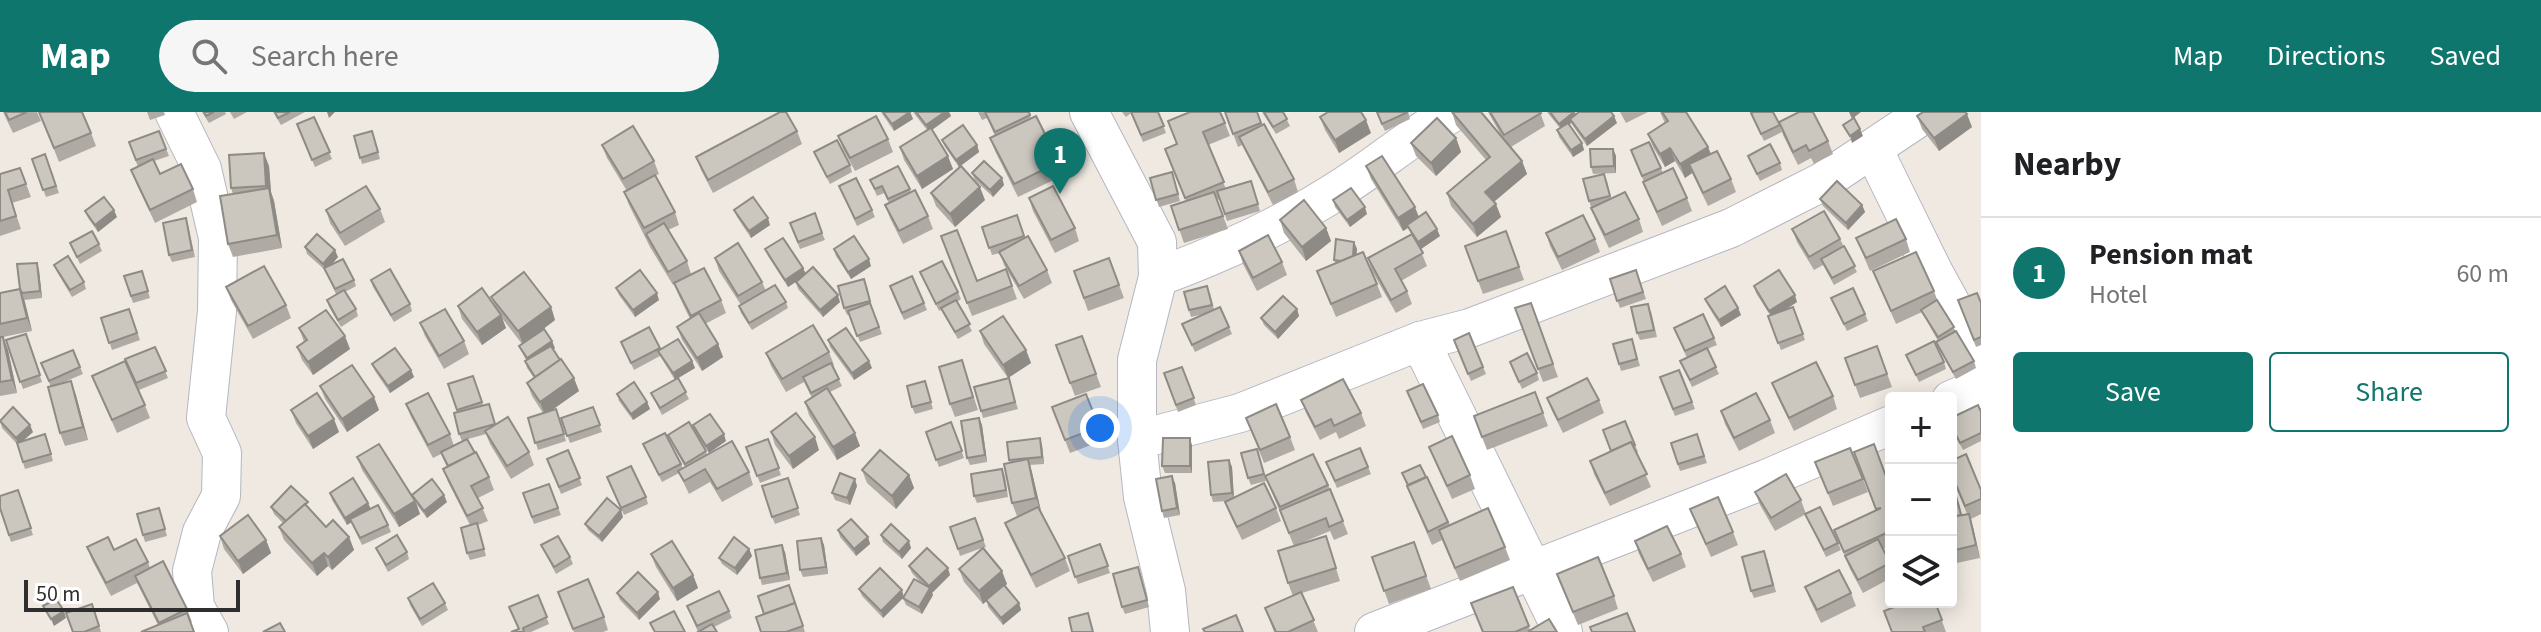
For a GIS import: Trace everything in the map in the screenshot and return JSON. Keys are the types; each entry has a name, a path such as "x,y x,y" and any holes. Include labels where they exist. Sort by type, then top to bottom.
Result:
{"street":[{"path":"174,112 202,169 218,238 217,311 206,418 222,453 221,496 202,532 192,571 195,607 209,632"},
{"path":"1089,112 1157,242 1158,277 1137,360 1137,440 1143,497 1166,591 1170,632"},
{"path":"1158,277 1223,253 1346,185 1423,129 1454,112"},
{"path":"1137,440 1240,413 1420,341 1470,328 1731,228 1822,182 1927,112"},
{"path":"1873,149 1933,271 1981,359"},
{"path":"1420,341 1563,632"},
{"path":"1957,397 1981,387"},
{"path":"1374,632 1533,572 1885,427"}],"building":[{"path":"5,112 27,112 9,120"},
{"path":"39,112 82,112 91,133 54,148"},
{"path":"275,112 290,112 278,118"},
{"path":"780,112 786,112 797,131 708,180 696,157"},
{"path":"883,112 910,112 892,124"},
{"path":"916,112 945,112 926,125"},
{"path":"985,112 1029,112 1030,115 995,132"},
{"path":"1131,112 1158,112 1164,126 1141,135"},
{"path":"1190,112 1220,112 1225,123 1203,132 1224,182 1185,198 1165,149 1177,144 1168,121"},
{"path":"1225,112 1257,112 1261,123 1233,134"},
{"path":"1264,112 1283,112 1287,119 1273,127"},
{"path":"1328,112 1361,112 1366,120 1335,140 1320,117"},
{"path":"1377,112 1408,112 1382,124"},
{"path":"1452,112 1481,112 1522,161 1485,192 1496,204 1473,224 1447,193 1490,157"},
{"path":"1490,112 1540,112 1541,113 1504,135"},
{"path":"1550,112 1574,112 1559,124"},
{"path":"1579,112 1611,112 1614,116 1585,139 1570,119"},
{"path":"1662,112 1686,112 1708,147 1680,164 1670,148 1660,154 1648,134 1668,121"},
{"path":"1773,112 1780,125 1761,134 1751,113"},
{"path":"1799,112 1813,112 1828,141 1809,151 1806,145 1793,152 1779,122"},
{"path":"1923,112 1967,114 1934,138 1917,116"},
{"path":"876,116 888,139 850,158 838,136"},
{"path":"1036,116 1059,162 1014,184 990,138"},
{"path":"314,117 330,152 312,160 297,124"},
{"path":"1437,118 1456,138 1431,163 1411,143"},
{"path":"1854,118 1860,129 1850,136 1843,125"},
{"path":"1568,123 1582,143 1571,150 1557,130"},
{"path":"1264,124 1294,179 1268,192 1239,137"},
{"path":"963,125 977,145 956,160 942,140"},
{"path":"633,126 654,161 623,179 602,145"},
{"path":"931,128 948,156 917,176 900,147"},
{"path":"159,131 166,149 136,160 129,142"},
{"path":"372,131 378,152 360,158 354,136"},
{"path":"837,140 850,165 827,177 814,152"},
{"path":"1649,142 1661,168 1642,176 1631,150"},
{"path":"1770,144 1780,163 1757,174 1748,156"},
{"path":"1590,149 1613,149 1614,166 1591,167"},
{"path":"1717,151 1731,179 1703,193 1689,164"},
{"path":"264,153 266,186 231,188 229,155"},
{"path":"45,154 56,186 43,190 32,159"},
{"path":"1382,156 1415,207 1398,218 1366,166"},
{"path":"153,159 160,174 181,164 193,189 150,210 131,170"},
{"path":"984,161 1002,178 990,190 972,173"},
{"path":"898,166 910,189 888,199 882,186 875,189 870,180"},
{"path":"961,166 980,187 950,214 931,193"},
{"path":"20,168 26,184 8,190 16,216 0,221 0,174"},
{"path":"1673,168 1687,198 1657,212 1643,182"},
{"path":"1172,172 1178,194 1156,200 1150,178"},
{"path":"1604,174 1610,196 1589,201 1583,179"},
{"path":"655,175 675,212 644,228 624,192"},
{"path":"856,178 872,210 855,219 839,186"},
{"path":"1251,181 1258,204 1225,214 1217,191"},
{"path":"1837,181 1862,205 1846,223 1820,199"},
{"path":"366,186 380,209 340,233 326,210"},
{"path":"1053,186 1075,228 1051,240 1029,198"},
{"path":"269,188 277,235 228,244 220,196"},
{"path":"1351,188 1365,207 1347,220 1333,200"},
{"path":"915,190 928,216 899,231 885,205"},
{"path":"1214,192 1223,216 1179,230 1171,206"},
{"path":"1625,192 1639,219 1605,235 1591,208"},
{"path":"104,197 114,210 95,225 85,211"},
{"path":"753,197 768,218 749,231 734,210"},
{"path":"1304,200 1326,228 1302,247 1280,220"},
{"path":"1824,211 1840,239 1809,257 1792,229"},
{"path":"1426,212 1437,229 1418,242 1407,225"},
{"path":"815,213 822,233 798,242 790,223"},
{"path":"1017,215 1024,236 989,248 982,227"},
{"path":"1583,215 1595,239 1558,257 1546,233"},
{"path":"186,218 192,250 169,255 163,223"},
{"path":"1896,219 1906,239 1866,258 1856,238"},
{"path":"664,223 687,261 668,272 646,234"},
{"path":"957,230 977,281 1006,269 1012,286 967,303 941,236"},
{"path":"92,231 99,244 77,257 70,243"},
{"path":"1506,231 1519,267 1478,281 1465,246"},
{"path":"317,234 335,250 323,264 305,247"},
{"path":"1412,234 1423,253 1395,269 1407,291 1391,300 1368,258"},
{"path":"1268,235 1282,262 1253,278 1239,251"},
{"path":"854,236 869,259 848,272 834,249"},
{"path":"1028,236 1047,270 1019,286 999,252"},
{"path":"783,238 803,268 785,280 765,249"},
{"path":"1336,239 1354,242 1353,256 1341,261 1334,260"},
{"path":"738,243 762,282 738,296 715,258"},
{"path":"1844,246 1855,266 1832,278 1821,259"},
{"path":"1363,252 1377,284 1331,304 1317,271"},
{"path":"1916,252 1934,291 1891,311 1873,271"},
{"path":"68,256 84,282 70,290 54,265"},
{"path":"1109,258 1119,285 1084,298 1074,271"},
{"path":"343,259 354,280 335,289 324,268"},
{"path":"942,261 958,292 936,304 920,272"},
{"path":"37,263 40,291 22,293 17,264"},
{"path":"264,266 286,305 248,326 226,287"},
{"path":"813,267 838,295 820,310 796,282"},
{"path":"704,268 721,300 691,316 674,283"},
{"path":"390,269 410,304 391,315 371,280"},
{"path":"640,270 657,293 633,310 616,288"},
{"path":"1636,270 1643,292 1617,301 1610,279"},
{"path":"1779,270 1795,295 1769,311 1754,286"},
{"path":"142,271 148,291 131,296 124,276"},
{"path":"524,272 551,307 518,331 491,297"},
{"path":"912,276 924,303 902,313 890,286"},
{"path":"864,279 870,301 844,308 838,286"},
{"path":"775,285 786,302 749,323 739,306"},
{"path":"1207,286 1212,305 1189,310 1184,292"},
{"path":"1725,286 1738,308 1719,320 1705,299"},
{"path":"482,288 501,315 477,332 458,306"},
{"path":"1853,288 1865,314 1844,324 1831,298"},
{"path":"20,289 27,318 0,324 0,293"},
{"path":"344,290 356,309 338,320 327,300"},
{"path":"1977,293 1981,303 1981,337 1974,340 1958,300"},
{"path":"1283,296 1297,309 1275,332 1261,318"},
{"path":"956,300 970,324 955,332 941,308"},
{"path":"1937,300 1954,327 1938,337 1921,310"},
{"path":"870,303 879,327 857,336 848,311"},
{"path":"1531,303 1553,364 1538,369 1515,308"},
{"path":"1648,304 1654,330 1637,333 1631,307"},
{"path":"1220,307 1229,327 1192,345 1182,324"},
{"path":"1793,307 1803,334 1778,343 1768,316"},
{"path":"129,309 137,333 109,343 101,318"},
{"path":"445,309 464,341 439,356 420,323"},
{"path":"326,310 345,336 308,362 297,347 307,340 299,328"},
{"path":"699,313 718,344 697,358 677,327"},
{"path":"1703,314 1714,338 1685,351 1674,328"},
{"path":"1003,316 1026,350 1003,365 980,331"},
{"path":"813,325 829,352 782,379 766,353"},
{"path":"649,327 660,348 631,363 621,342"},
{"path":"846,328 869,361 852,373 828,340"},
{"path":"544,329 552,341 527,358 519,346"},
{"path":"1956,331 1974,361 1953,372 1936,342"},
{"path":"1469,333 1483,367 1468,374 1454,340"},
{"path":"26,334 40,375 20,382 6,340"},
{"path":"1082,336 1096,374 1070,383 1056,345"},
{"path":"0,337 3,337 12,380 0,382"},
{"path":"678,339 692,361 673,373 658,351"},
{"path":"1632,339 1637,359 1619,364 1613,344"},
{"path":"1934,341 1944,362 1916,375 1906,355"},
{"path":"551,346 560,360 535,377 525,361"},
{"path":"1877,346 1887,374 1855,385 1845,358"},
{"path":"155,347 166,371 136,383 125,359"},
{"path":"395,348 411,370 388,386 372,364"},
{"path":"1707,348 1716,367 1690,380 1680,361"},
{"path":"73,350 80,367 49,381 41,363"},
{"path":"1527,353 1537,373 1519,382 1510,362"},
{"path":"561,359 574,378 540,402 527,383"},
{"path":"962,360 973,397 950,404 939,367"},
{"path":"125,361 145,405 112,420 92,376"},
{"path":"1816,362 1833,396 1789,418 1772,383"},
{"path":"831,363 839,379 811,393 803,377"},
{"path":"352,365 374,397 342,419 320,386"},
{"path":"1182,367 1194,398 1176,405 1164,373"},
{"path":"1679,370 1692,402 1673,409 1660,377"},
{"path":"473,376 482,402 457,410 448,384"},
{"path":"678,378 686,392 660,408 651,393"},
{"path":"1009,378 1015,402 981,411 974,387"},
{"path":"1587,378 1599,400 1558,420 1547,398"},
{"path":"1343,379 1361,413 1334,426 1331,419 1315,427 1301,400"},
{"path":"71,381 83,427 60,433 48,387"},
{"path":"925,381 931,402 912,407 907,386"},
{"path":"634,382 647,402 631,414 617,394"},
{"path":"1423,384 1438,415 1421,422 1407,391"},
{"path":"827,388 855,433 833,447 805,402"},
{"path":"1535,392 1543,413 1482,437 1474,416"},
{"path":"317,393 334,419 308,436 291,410"},
{"path":"428,393 450,434 428,445 406,404"},
{"path":"1756,393 1770,420 1734,438 1721,411"},
{"path":"1086,394 1099,427 1065,440 1052,407"},
{"path":"489,404 495,424 459,434 454,413"},
{"path":"1276,404 1290,437 1260,450 1246,418"},
{"path":"1978,405 1981,433 1960,443 1957,415"},
{"path":"13,407 30,425 16,438 0,421"},
{"path":"593,407 600,425 567,436 561,418"},
{"path":"556,409 564,434 535,443 528,418"},
{"path":"796,413 815,437 789,456 771,432"},
{"path":"710,414 724,434 706,446 693,425"},
{"path":"508,417 529,452 507,466 485,431"},
{"path":"979,418 985,455 967,458 961,421"},
{"path":"1625,421 1635,445 1631,442 1611,451 1603,430"},
{"path":"689,422 706,451 685,464 668,435"},
{"path":"951,422 962,451 936,460 926,432"},
{"path":"665,433 681,464 659,475 643,444"},
{"path":"45,434 51,454 23,462 17,443"},
{"path":"1697,434 1704,456 1678,464 1671,443"},
{"path":"1452,436 1470,475 1447,486 1429,447"},
{"path":"1040,438 1042,457 1009,460 1007,442"},
{"path":"1163,438 1190,438 1190,466 1162,466"},
{"path":"467,439 475,453 448,466 441,452"},
{"path":"768,439 779,468 757,476 746,447"},
{"path":"732,441 749,472 717,489 705,469 684,481 678,471"},
{"path":"1631,442 1647,474 1605,493 1590,461"},
{"path":"379,444 415,501 394,514 357,457"},
{"path":"1874,444 1885,474 1885,534 1844,552 1834,530 1881,508 1876,509 1854,452"},
{"path":"1360,448 1368,467 1335,481 1326,462"},
{"path":"1850,448 1863,479 1828,493 1815,462"},
{"path":"1257,449 1264,474 1248,478 1241,453"},
{"path":"568,450 580,478 559,487 547,459"},
{"path":"880,450 909,475 892,496 862,470"},
{"path":"476,452 489,477 471,486 483,508 467,516 443,469"},
{"path":"1313,454 1328,485 1280,507 1265,476"},
{"path":"1966,454 1981,490 1981,499 1965,506 1957,487 1957,458"},
{"path":"1028,459 1036,498 1012,503 1004,464"},
{"path":"1229,460 1232,493 1211,495 1208,462"},
{"path":"1420,465 1426,477 1408,485 1402,473"},
{"path":"631,466 646,497 621,508 607,477"},
{"path":"1002,469 1006,490 974,496 971,474"},
{"path":"840,473 855,479 847,498 832,493"},
{"path":"1786,474 1801,500 1771,518 1755,492"},
{"path":"1172,476 1177,508 1162,511 1156,479"},
{"path":"1427,477 1448,522 1428,532 1407,486"},
{"path":"353,478 368,503 345,518 330,493"},
{"path":"788,478 798,508 772,517 762,486"},
{"path":"432,479 444,495 424,511 412,495"},
{"path":"1264,483 1276,508 1237,527 1225,502"},
{"path":"549,484 558,508 532,517 523,493"},
{"path":"291,486 308,502 286,521 271,507"},
{"path":"1330,489 1343,521 1329,527 1326,518 1289,533 1280,510"},
{"path":"18,490 31,528 9,535 0,508 0,496"},
{"path":"1718,497 1733,532 1706,544 1690,509"},
{"path":"607,498 621,510 599,536 585,524"},
{"path":"305,504 326,527 333,520 349,537 328,557 324,553 312,563 279,527"},
{"path":"378,505 388,525 360,538 350,519"},
{"path":"1038,507 1065,558 1031,575 1005,523"},
{"path":"1820,507 1838,543 1824,550 1805,514"},
{"path":"159,508 165,529 143,535 137,514"},
{"path":"1488,508 1505,547 1455,568 1439,530"},
{"path":"1969,514 1976,545 1957,550 1957,516"},
{"path":"248,515 266,540 238,561 220,536"},
{"path":"975,518 983,540 958,549 950,527"},
{"path":"851,519 868,537 854,549 838,530"},
{"path":"477,523 484,549 467,553 461,528"},
{"path":"891,524 909,541 899,552 881,535"},
{"path":"1667,526 1681,554 1648,569 1635,541"},
{"path":"397,535 407,552 386,565 376,548"},
{"path":"558,536 570,557 554,567 541,545"},
{"path":"1326,536 1336,568 1288,583 1278,551"},
{"path":"108,537 114,550 136,539 148,562 106,583 87,547"},
{"path":"734,537 749,549 735,568 719,558"},
{"path":"821,538 826,567 800,570 797,541"},
{"path":"1878,539 1885,553 1885,566 1858,580 1845,556"},
{"path":"672,541 693,575 673,588 651,554"},
{"path":"1414,542 1426,576 1384,591 1372,557"},
{"path":"1100,544 1108,566 1075,577 1068,556"},
{"path":"782,545 787,573 760,578 755,550"},
{"path":"927,548 948,568 929,586 909,566"},
{"path":"983,548 1002,571 979,591 959,569"},
{"path":"1764,551 1773,585 1751,591 1742,557"},
{"path":"1598,557 1614,596 1573,612 1557,574"},
{"path":"163,561 187,609 159,623 135,576"},
{"path":"1138,567 1147,600 1122,607 1113,574"},
{"path":"880,568 902,590 881,611 859,589"},
{"path":"1839,570 1851,593 1817,610 1805,587"},
{"path":"638,572 658,592 637,613 617,593"},
{"path":"588,579 604,617 573,629 558,592"},
{"path":"914,579 930,588 919,607 903,598"},
{"path":"433,583 445,603 420,619 408,598"},
{"path":"789,585 795,603 764,614 758,596"},
{"path":"1004,585 1019,603 1001,618 986,600"},
{"path":"1513,587 1529,626 1515,632 1483,632 1471,603"},
{"path":"719,591 729,611 697,626 687,606"},
{"path":"1301,592 1314,620 1288,632 1276,632 1265,608"},
{"path":"538,595 547,617 523,628 524,632 511,632 519,629 509,607"},
{"path":"56,599 64,611 51,619 43,606"},
{"path":"795,603 803,626 786,632 761,632 756,617"},
{"path":"92,604 99,626 84,632 73,632 66,613"},
{"path":"1892,608 1937,608 1942,620 1923,627 1925,632 1892,632 1884,611"},
{"path":"674,611 685,632 655,632 650,623"},
{"path":"187,613 194,632 141,632"},
{"path":"1088,613 1093,632 1072,632 1069,618"},
{"path":"1627,613 1635,632 1592,632 1590,627"},
{"path":"1236,615 1243,632 1205,632 1203,629"},
{"path":"1549,619 1557,632 1529,631"},
{"path":"280,623 285,632 263,632"},
{"path":"712,624 717,632 698,632"}],"place":[{"name":"Pension mat","path":"1060,194"}]}
